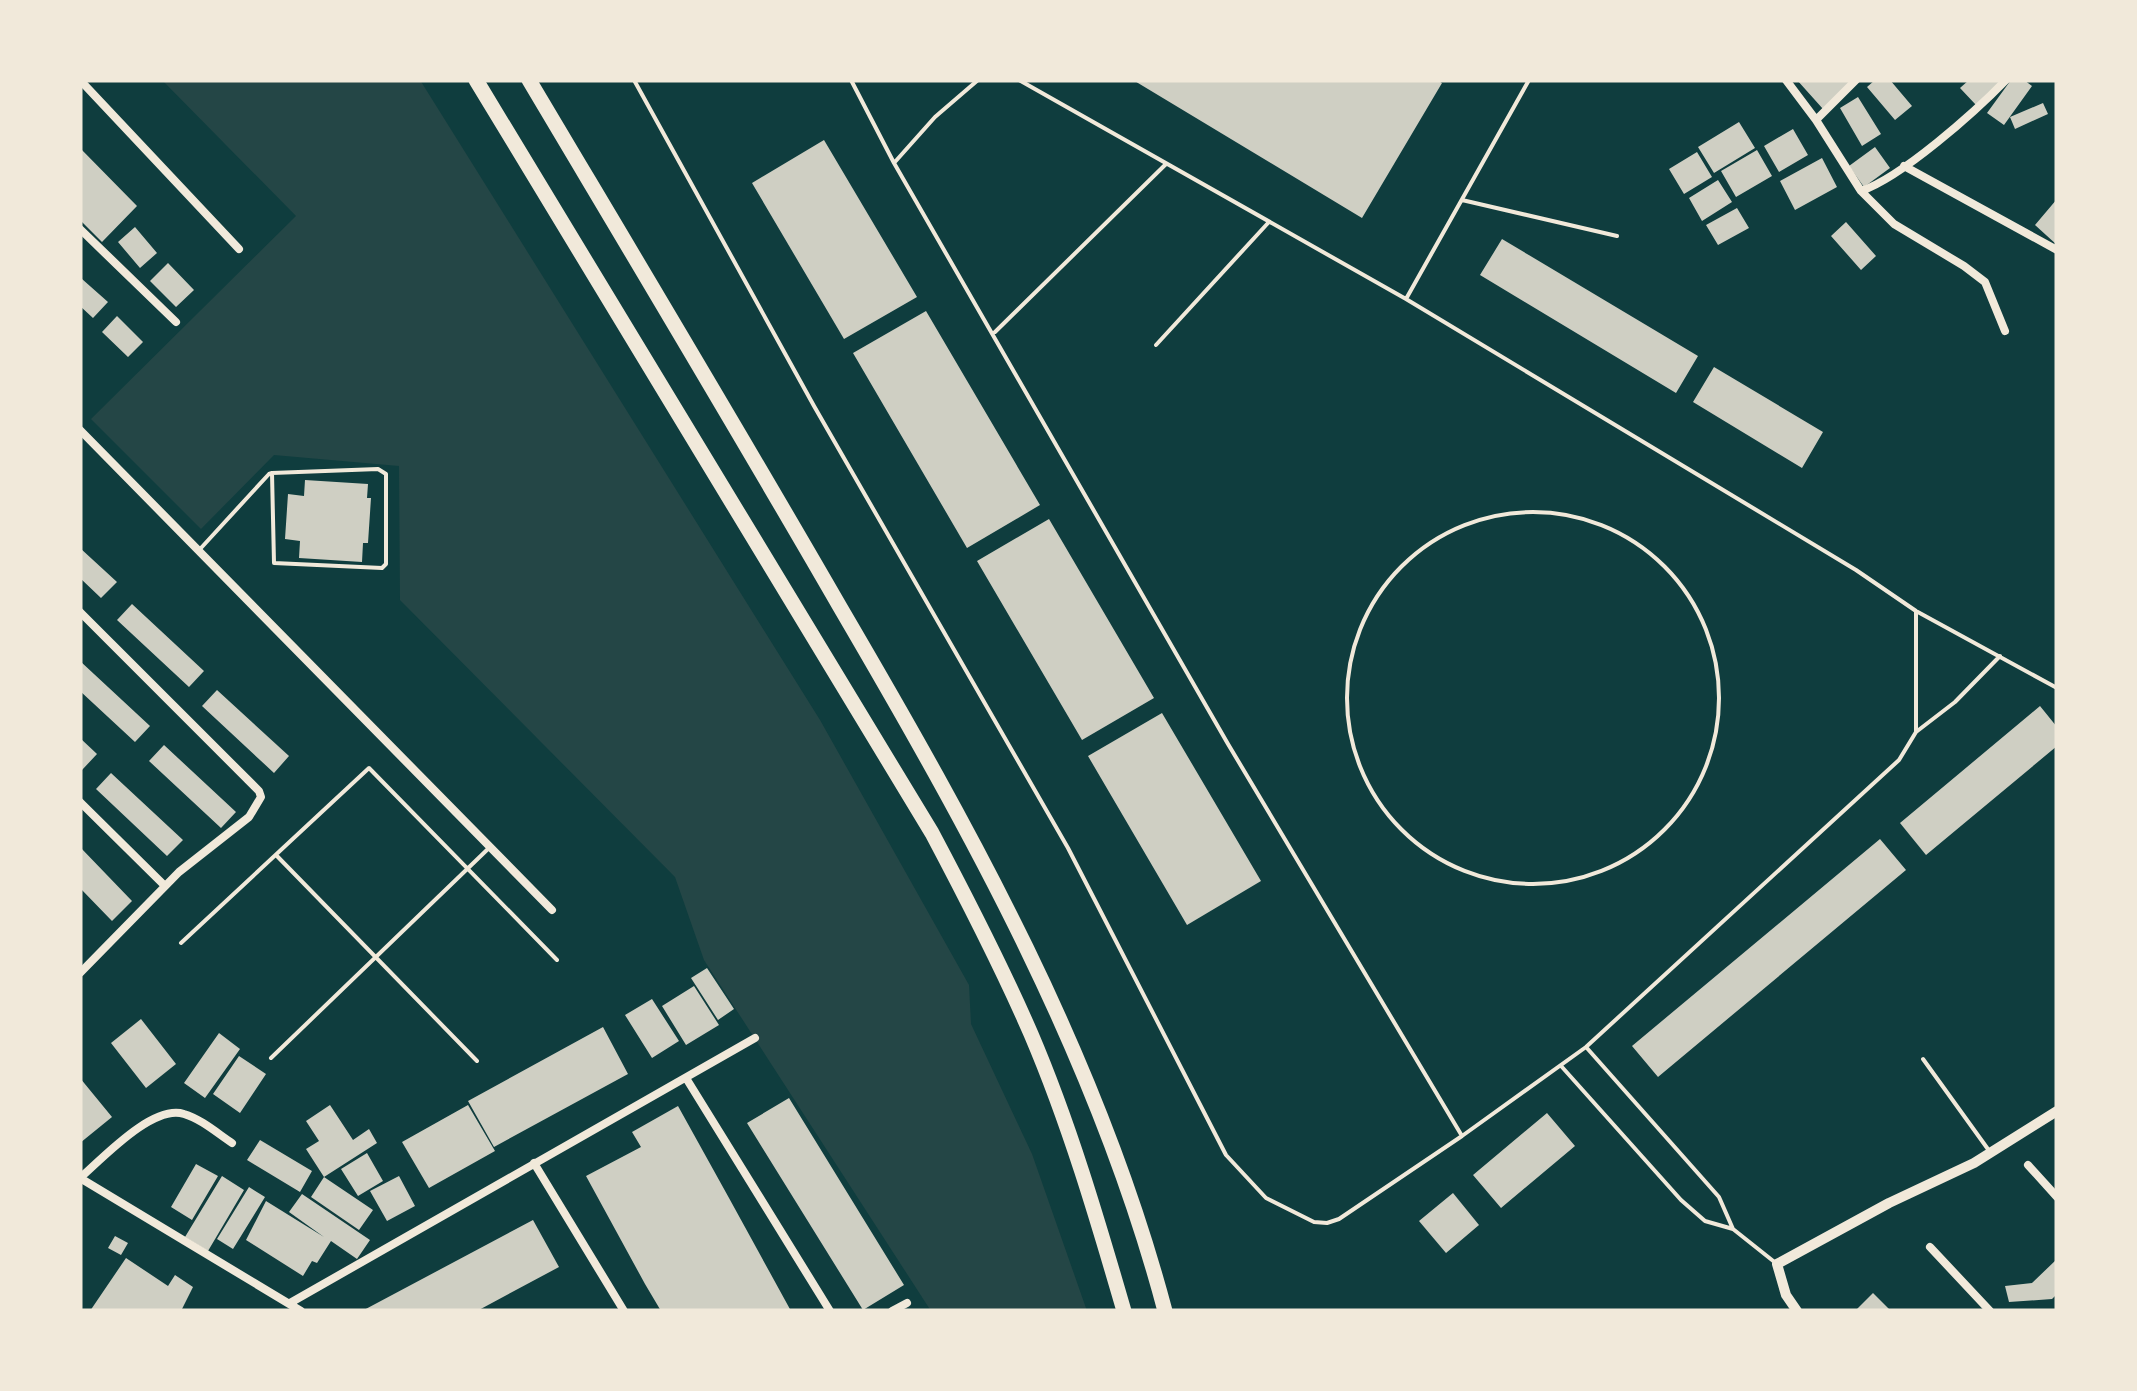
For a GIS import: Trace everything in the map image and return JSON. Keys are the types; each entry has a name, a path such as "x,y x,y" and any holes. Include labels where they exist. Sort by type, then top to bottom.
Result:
{"highway":[{"path":"476,80 932,833 984,932 1031,1035 1096,1216 1124,1311"},
{"path":"529,80 815,563 984,860 1056,1008 1121,1169 1165,1311"}],"street":[{"path":"1786,80 1861,191 1894,224 1985,282 2005,331"},
{"path":"1816,120 1856,80"},
{"path":"1861,191 1904,166 1976,111 2006,80"},
{"path":"81,81 240,249"},
{"path":"1904,166 2056,248"},
{"path":"80,229 176,322"},
{"path":"80,430 552,910"},
{"path":"80,612 262,798 249,818 164,885 80,973"},
{"path":"80,802 164,885"},
{"path":"290,1303 755,1038"},
{"path":"686,1078 830,1311"},
{"path":"232,1143 194,1118 169,1112 150,1121 80,1178 301,1311"},
{"path":"1797,1311 1786,1295 1777,1264 1990,1152 2057,1112"},
{"path":"534,1163 624,1311"},
{"path":"2028,1166 2057,1197"},
{"path":"1930,1247 1990,1311"},
{"path":"892,1311 906,1302"}],"lane":[{"path":"634,80 814,406 1068,848 1226,1156 1266,1198 1314,1222 1327,1223 1339,1218 1586,1047 1899,760 1916,732 1955,702 2000,656"},
{"path":"851,80 894,163 1228,744 1462,1136"},
{"path":"894,163 935,118 978,80"},
{"path":"1019,80 1406,299 1856,570 1916,611 2057,688"},
{"path":"1406,299 1529,80"},
{"path":"994,334 1166,164"},
{"path":"1462,200 1617,236"},
{"path":"1156,345 1268,223"},
{"path":"198,552 272,473 382,471 386,474 386,564 382,568 274,564 272,473"},
{"path":"1916,611 1916,732"},
{"path":"180,943 369,768 557,960"},
{"path":"271,1058 490,847"},
{"path":"276,855 478,1061"},
{"path":"1586,1047 1719,1197 1733,1229"},
{"path":"1923,1059 1990,1152"},
{"path":"1561,1066 1681,1200 1704,1221 1733,1229 1777,1264"}],"path":[{"path":"1528,511 1566,514 1601,524 1663,564 1687,593 1705,625 1716,660 1720,698 1706,770 1689,802 1666,831 1637,854 1604,871 1569,882 1533,885 1498,882 1464,871 1432,854 1404,832 1380,805 1362,774 1351,740 1346,704 1348,667 1358,632 1374,598 1396,569 1424,545 1456,527 1528,511"}],"shaded area":[{"path":"162,80 420,80 820,720 969,985 971,1024 1032,1154 1087,1311 931,1311 704,960 675,877 400,600 399,466 274,455 201,529 91,419 296,216"}],"building":[{"path":"1133,80 1437,80 1442,83 1362,218"},
{"path":"1797,80 1855,80 1823,109"},
{"path":"1875,80 1890,80 1912,106 1895,120 1867,87"},
{"path":"1969,80 2003,80 1976,105 1960,88"},
{"path":"2011,80 2024,80 2032,86 2004,125 1987,113"},
{"path":"1858,97 1881,134 1862,146 1840,108"},
{"path":"2043,103 2048,114 2015,129 2010,117"},
{"path":"1739,122 1755,148 1714,173 1698,147"},
{"path":"1793,129 1808,155 1779,172 1764,146"},
{"path":"824,140 917,297 844,339 752,183"},
{"path":"1875,147 1890,168 1864,187 1849,166"},
{"path":"80,148 137,206 102,242 80,220"},
{"path":"1757,150 1772,176 1736,197 1721,171"},
{"path":"1697,152 1712,177 1684,194 1669,169"},
{"path":"1822,158 1837,187 1795,210 1780,181"},
{"path":"1718,180 1732,202 1702,221 1689,198"},
{"path":"2057,199 2057,245 2035,225"},
{"path":"1737,208 1749,228 1718,245 1706,225"},
{"path":"1846,222 1876,256 1861,270 1831,236"},
{"path":"135,227 157,253 140,268 118,242"},
{"path":"1502,239 1698,356 1676,393 1480,275"},
{"path":"168,263 194,290 176,307 150,281"},
{"path":"82,279 108,302 93,318 80,306"},
{"path":"926,311 1040,505 967,548 853,353"},
{"path":"117,316 143,342 128,357 102,332"},
{"path":"1714,367 1823,432 1802,468 1693,402"},
{"path":"305,480 368,484 368,543 363,543 362,562 299,558 300,541 285,539 288,494 304,496"},
{"path":"1049,519 1154,698 1082,740 977,561"},
{"path":"80,548 117,582 101,598 80,578"},
{"path":"132,604 204,671 189,687 117,620"},
{"path":"80,661 150,726 135,742 80,691"},
{"path":"217,690 289,756 274,773 202,706"},
{"path":"2040,706 2057,727 2057,746 1926,855 1900,823"},
{"path":"1162,713 1261,881 1187,925 1088,756"},
{"path":"80,738 97,754 82,770 80,769"},
{"path":"164,745 236,812 221,828 149,761"},
{"path":"111,773 183,840 167,856 96,789"},
{"path":"1880,839 1906,870 1658,1077 1632,1046"},
{"path":"80,847 132,901 112,921 80,888"},
{"path":"707,968 734,1009 718,1020 691,978"},
{"path":"694,986 719,1025 686,1045 662,1006"},
{"path":"652,999 679,1041 652,1058 625,1015"},
{"path":"141,1019 176,1064 146,1088 111,1043"},
{"path":"603,1027 628,1074 494,1147 468,1101"},
{"path":"219,1033 240,1049 205,1098 184,1083"},
{"path":"239,1056 266,1074 240,1113 213,1094"},
{"path":"80,1078 112,1117 80,1143"},
{"path":"789,1098 904,1285 863,1310 747,1123"},
{"path":"330,1105 353,1140 369,1129 377,1143 324,1177 306,1149 319,1141 306,1121"},
{"path":"468,1105 495,1151 429,1188 402,1142"},
{"path":"678,1106 791,1311 661,1311 645,1284 586,1176 641,1147 632,1132"},
{"path":"1547,1113 1575,1146 1501,1208 1473,1175"},
{"path":"260,1140 312,1171 300,1192 247,1160"},
{"path":"367,1153 383,1181 358,1196 341,1169"},
{"path":"196,1164 218,1176 192,1220 171,1207"},
{"path":"222,1176 244,1190 208,1251 185,1237"},
{"path":"399,1176 415,1206 387,1221 370,1191"},
{"path":"324,1177 373,1210 359,1230 311,1197"},
{"path":"249,1187 265,1197 233,1249 217,1239"},
{"path":"1453,1193 1479,1225 1446,1253 1419,1221"},
{"path":"302,1194 370,1240 357,1259 331,1241 303,1276 246,1240 266,1201 324,1237 289,1212"},
{"path":"533,1220 559,1267 477,1311 362,1311"},
{"path":"115,1236 128,1243 121,1255 108,1248"},
{"path":"126,1258 168,1286 175,1275 193,1287 181,1311 90,1311"},
{"path":"2057,1259 2057,1294 2052,1299 2009,1302 2005,1286 2032,1283"},
{"path":"1873,1293 1891,1311 1855,1311"}]}
